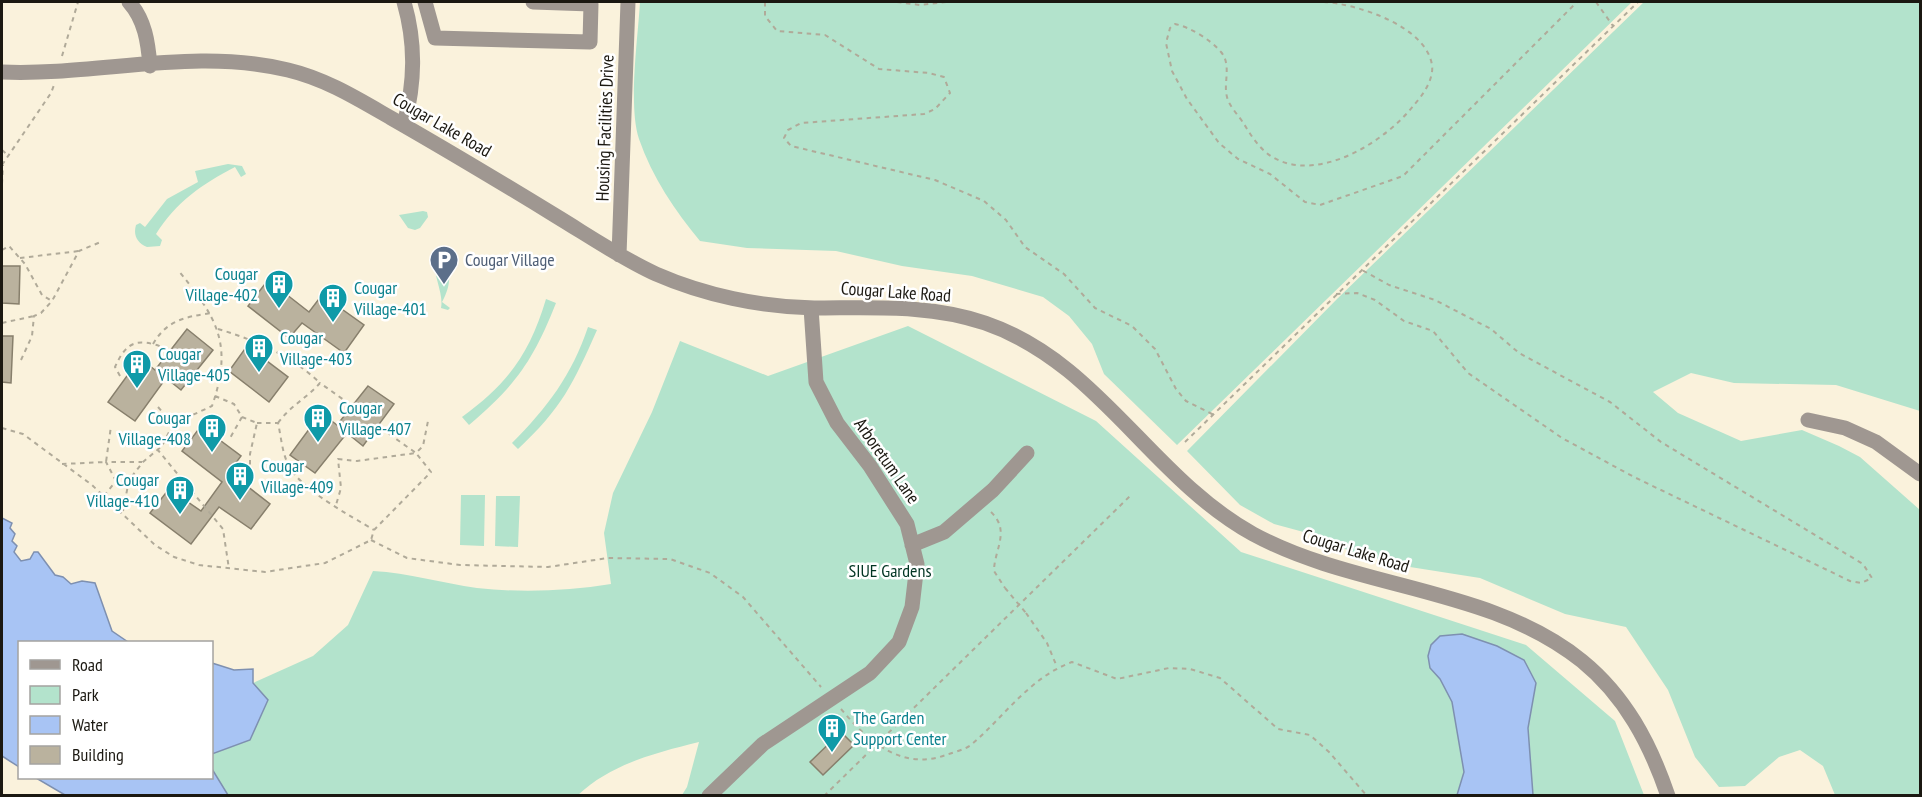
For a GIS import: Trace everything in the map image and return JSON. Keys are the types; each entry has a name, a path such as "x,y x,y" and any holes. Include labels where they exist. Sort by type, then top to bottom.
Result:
{"street":[{"path":"129,2 142,23 148,41 150,66"},
{"path":"404,125 414,75 413,45 406,2"},
{"path":"425,2 435,38 590,42 591,4 533,2"},
{"name":"Housing Facilities Drive","path":"620,255 628,2"},
{"name":"Cougar Lake Road","path":"2,72 223,62 286,69 324,80 404,125 620,255 660,276 721,297 811,308 919,309 951,314 1004,330 1057,359 1079,377 1176,476 1218,512 1251,533 1319,564 1474,607 1562,646 1604,681 1622,702 1654,755 1668,795"},
{"name":"Arboretum Lane","path":"709,795 763,744 870,673 899,642 912,607 917,564 907,524 870,466 837,423 816,382 811,308"},
{"path":"1808,420 1845,428 1876,442 1920,474"},
{"path":"912,545 944,532 993,490 1027,453"}],"path":[{"path":"765,2 765,16 777,31 825,35 879,69 929,73 944,77 950,93 935,110 924,114 801,123 788,130 784,138 791,146 935,180 984,201 1006,220 1025,247 1064,274 1095,308 1132,326 1155,349 1176,389 1186,400 1214,415"},
{"path":"897,2 920,5 946,2"},
{"path":"1324,2 1350,3 1417,37 1428,52 1432,67 1427,88 1412,108 1388,131 1356,154 1337,160 1305,164 1283,162 1272,157 1255,142 1227,97 1227,66 1222,53 1188,27 1175,24 1170,28 1166,43 1172,71 1187,99 1219,143 1238,159 1270,174 1305,202 1320,205 1403,176 1577,2"},
{"path":"1596,2 1613,26"},
{"path":"1185,442 1638,2"},
{"path":"2,150 9,156"},
{"path":"2,165 2,184"},
{"path":"20,258 80,251 103,242"},
{"path":"2,250 9,246 20,258 42,296 52,300"},
{"path":"2,323 41,313 52,300 80,251"},
{"path":"123,512 129,480 143,462 157,450 173,424 212,406 215,396 221,357 218,329 211,313 178,270"},
{"path":"1336,294 1358,293 1376,300 1404,321 1433,331 1468,373 1562,438 1624,471 1850,580 1861,583 1872,578 1863,564 1661,442 1610,402 1519,353 1491,329 1435,300 1389,285 1362,270"},
{"path":"153,344 161,330 174,321 211,313"},
{"path":"21,360 32,336 34,316"},
{"path":"218,329 248,338 304,367 320,383 344,400"},
{"path":"120,376 116,367 121,353 134,343 147,341 165,348"},
{"path":"320,383 307,397 287,410 278,423 288,466 301,480 374,530"},
{"path":"215,396 234,404 242,417 257,423 278,423"},
{"path":"158,407 173,424"},
{"path":"230,438 242,417"},
{"path":"336,506 341,488 339,459 357,461 416,453 423,446 428,422"},
{"path":"250,481 250,454 257,423"},
{"path":"111,426 106,462 116,481"},
{"path":"2,428 23,434 104,496 155,545 174,557 199,565 265,572 326,563 371,540 374,530 431,472 416,453 389,434"},
{"path":"157,450 223,529 229,569"},
{"path":"62,464 143,462"},
{"path":"104,496 116,481 129,480"},
{"path":"824,795 1130,496"},
{"path":"987,508 995,516 1001,529 1000,548 994,571 1047,643 1057,667"}],"green space":[{"path":"640,2 1632,2 1177,445 1104,374 1092,344 1069,316 1043,297 972,276 902,266 836,251 747,248 700,241 665,193 650,167 639,139 634,109 634,91"},
{"path":"1644,2 1920,2 1920,411 1836,385 1734,383 1691,373 1653,392 1678,413 1741,441 1802,430 1839,446 1860,457 1920,510 1920,795 1835,795 1823,766 1800,750 1779,757 1745,786 1719,787 1695,757 1668,690 1626,627 1565,614 1480,578 1410,567 1352,552 1311,534 1274,524 1240,505 1187,451 1338,298"},
{"path":"228,164 242,166 246,174 241,177 235,167 212,180 181,203 156,234 162,240 160,246 147,247 138,241 135,232 136,225 140,223 145,227 167,199 198,182 195,171"},
{"path":"427,212 428,217 420,228 415,230 408,228 399,215"},
{"path":"442,245 439,249 448,268 449,281 442,302 450,308 448,310 441,308 434,267 434,258 437,251"},
{"path":"546,299 556,303 531,357 511,384 469,425 462,417 492,392 515,366 533,336"},
{"name":"SIUE Gardens","path":"908,326 1096,421 1241,552 1526,645 1615,721 1644,795 682,795 687,787 699,742 634,761 605,775 578,795 228,796 213,771 213,752 253,683 313,656 348,625 373,571 494,590 544,590 611,584 604,533 613,493 652,412 680,341 768,376"},
{"path":"588,327 597,330 573,381 546,421 518,449 512,443 557,390 582,344"},
{"path":"461,495 485,495 484,546 460,545"},
{"path":"496,496 520,496 518,547 495,546"}],"water":[{"path":"2,518 12,523 10,528 15,534 12,541 17,546 14,552 21,561 30,559 34,552 38,552 55,575 63,577 71,584 82,581 95,583 112,631 127,641 18,641 18,766 2,756"},
{"path":"1462,634 1497,646 1524,660 1536,683 1528,728 1533,795 1457,795 1464,772 1452,702 1440,679 1430,668 1428,656 1431,645 1440,636"},
{"path":"213,663 234,670 253,669 253,683 268,700 250,740 213,754"},
{"path":"213,771 228,795 65,795 38,779 213,779"}],"building":[{"path":"2,266 20,266 19,304 2,303"},
{"path":"268,280 309,312 322,295 364,325 344,353 302,323 289,338 248,306"},
{"path":"187,329 213,350 181,390 166,378 135,421 108,402 140,358 155,370"},
{"path":"2,336 13,336 11,383 2,382"},
{"name":"Cougar Village-403","path":"247,346 288,377 269,402 229,371"},
{"path":"368,386 394,404 363,446 347,433 315,473 290,455 321,413 337,425"},
{"path":"201,426 241,456 229,472 270,504 251,529 219,507 191,544 150,513 169,489 201,511 222,482 182,451"},
{"name":"The Garden Support Center","path":"841,732 854,745 823,775 810,762"}],"place":[{"name":"Cougar Village","path":"444,286"},
{"name":"Cougar Village-402","path":"279,310"},
{"name":"Cougar Village-401","path":"333,324"},
{"name":"Cougar Village-403","path":"259,374"},
{"name":"Cougar Village-405","path":"137,390"},
{"name":"Cougar Village-407","path":"318,444"},
{"name":"Cougar Village-408","path":"212,454"},
{"name":"Cougar Village-409","path":"240,502"},
{"name":"Cougar Village-410","path":"180,516"},
{"name":"The Garden Support Center","path":"832,754"}]}
